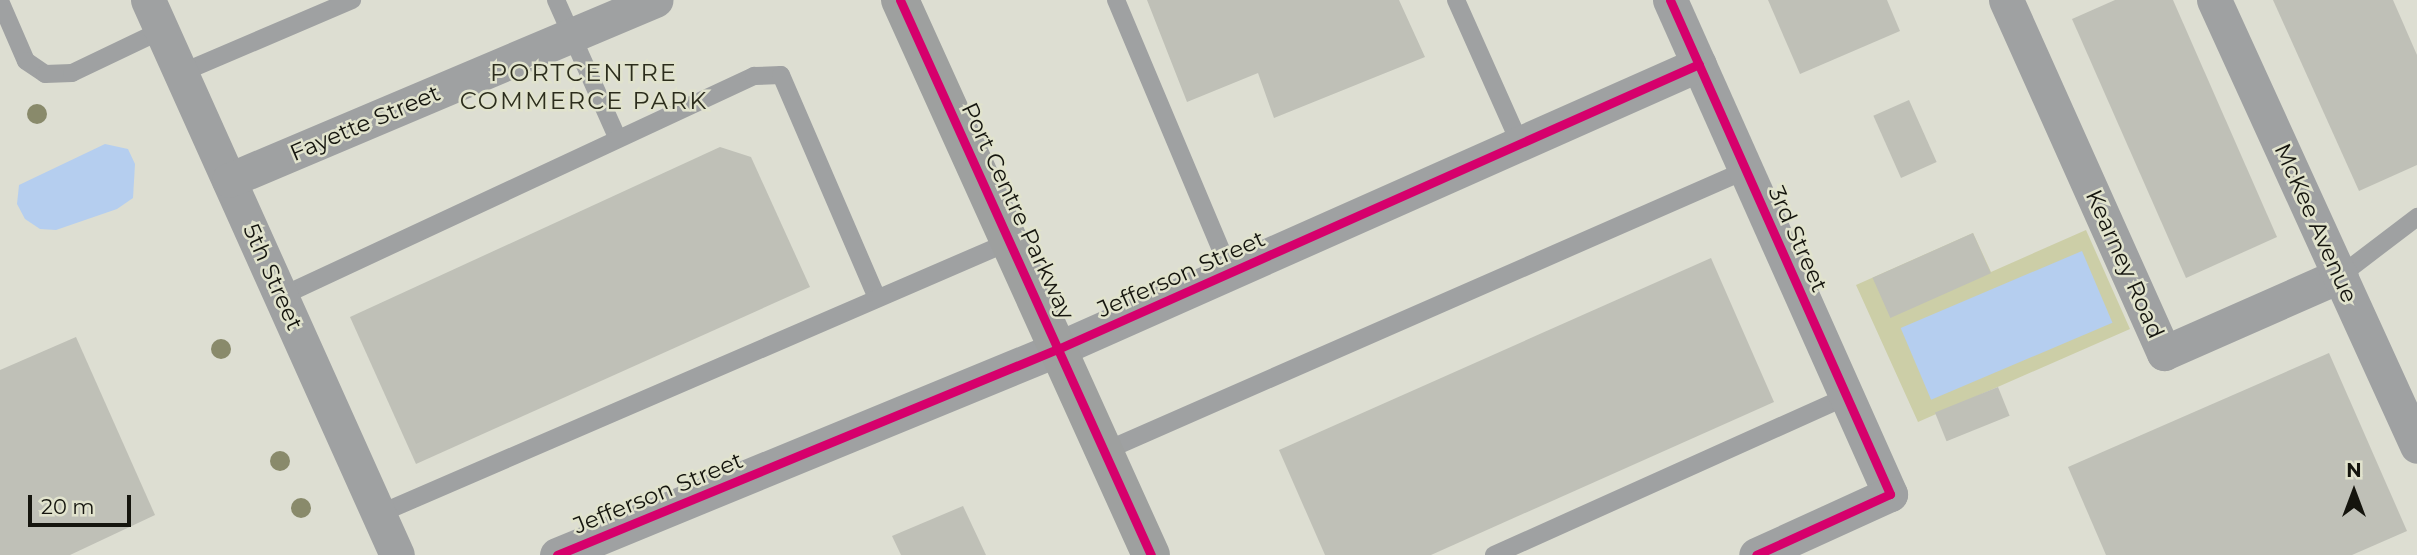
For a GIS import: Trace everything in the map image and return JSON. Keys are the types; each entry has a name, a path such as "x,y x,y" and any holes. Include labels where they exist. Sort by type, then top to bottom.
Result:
{"main road":[{"name":"Port Centre Parkway","path":"900,0 1060,348 1151,555"}],"street":[{"name":"Fayette Street","path":"229,180 656,0"},
{"name":"3rd Street","path":"1670,0 1890,494 1756,555"},
{"name":"McKee Avenue","path":"2214,0 2417,446"},
{"name":"Kearney Road","path":"2012,3 2164,353 2341,275"},
{"name":"5th Street","path":"155,15 397,555"},
{"name":"Jefferson Street","path":"557,555 1060,348 1699,64"}],"lane":[{"path":"181,73 352,0"},
{"path":"556,0 618,139"},
{"path":"1116,0 1231,272"},
{"path":"1457,0 1520,144"},
{"path":"0,1 26,61 46,74 72,73 155,15"},
{"path":"282,296 754,76 781,75 877,299"},
{"path":"1105,451 1746,170"},
{"path":"2341,275 2417,217"},
{"path":"379,514 1010,241"},
{"path":"1494,555 1847,396"}],"green space":[{"path":"2086,230 2130,329 1918,422 1856,285 1973,233 1991,272"}],"water":[{"path":"105,144 128,149 135,164 133,198 117,209 56,230 40,229 25,219 17,204 19,185"},
{"path":"2082,251 2112,323 1931,400 1901,328"}],"building":[{"path":"1147,0 1399,0 1425,57 1274,118 1258,73 1187,102"},
{"path":"1768,0 1887,0 1900,31 1800,74"},
{"path":"2115,0 2173,0 2277,237 2186,278 2072,19"},
{"path":"2273,0 2393,0 2417,55 2417,165 2359,191"},
{"path":"1909,100 1937,162 1901,178 1873,116"},
{"path":"720,147 751,157 810,287 416,464 350,317"},
{"path":"1973,233 1991,273 1890,318 1873,278"},
{"path":"1711,258 1774,402 1431,555 1325,555 1279,450"},
{"path":"76,337 155,515 70,555 0,555 0,370"},
{"path":"2329,353 2407,531 2352,555 2106,555 2068,467"},
{"path":"1998,387 2010,416 1947,441 1935,412"},
{"path":"963,506 986,555 901,555 892,536"}],"cycle path":[{"path":"900,0 1151,555"},
{"path":"1670,0 1890,494 1756,555"},
{"path":"557,555 1060,348 1699,64"}],"district":[{"name":"PORTCENTRE COMMERCE PARK","path":"584,87"}]}
